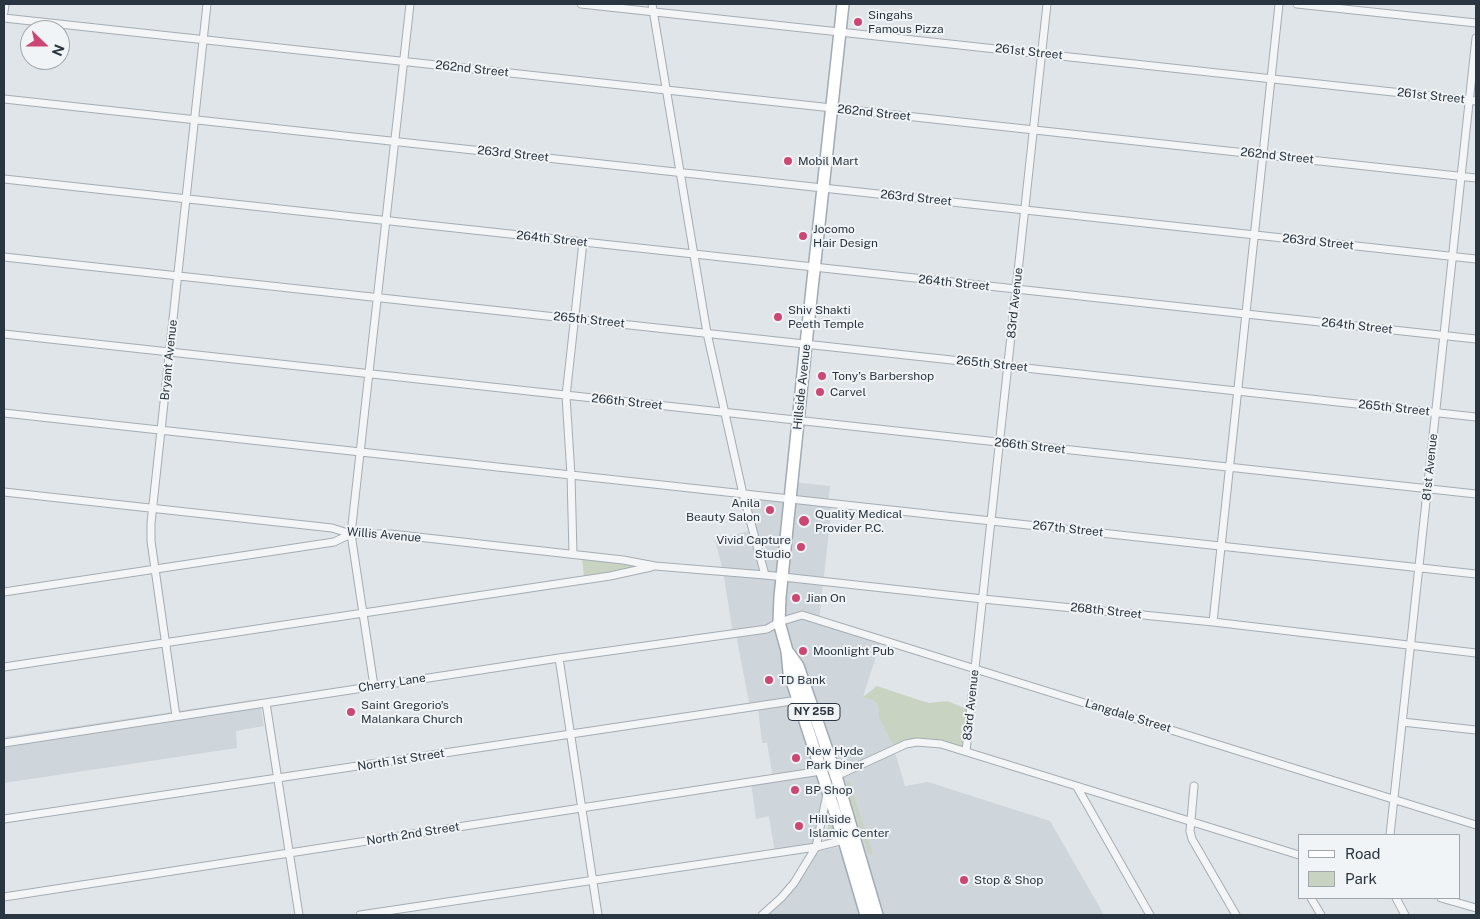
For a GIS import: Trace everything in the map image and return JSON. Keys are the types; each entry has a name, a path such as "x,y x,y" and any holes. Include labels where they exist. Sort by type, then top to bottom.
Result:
{"main road":[{"name":"Hillside Avenue","path":"843,4 798,420 779,622 787,651 789,672 844,840 866,915"},
{"name":"Hillside Avenue","path":"787,651 798,666 836,776 877,915"}],"street":[{"path":"4,12 5,4"},
{"name":"Bryant Avenue","path":"176,716 151,541 161,430 207,4"},
{"path":"374,686 351,534 410,4"},
{"name":"261st Street","path":"581,4 653,8 840,31 1473,100"},
{"name":"83rd Avenue","path":"966,751 1047,4"},
{"path":"1213,622 1236,391 1279,4"},
{"path":"1297,4 1476,23"},
{"path":"653,8 707,333 743,494 765,575"},
{"name":"262nd Street","path":"4,18 1476,178"},
{"name":"81st Avenue","path":"1390,834 1462,176 1473,100 1476,38"},
{"name":"263rd Street","path":"4,98 355,138 1476,259"},
{"name":"264th Street","path":"4,179 1476,339"},
{"path":"573,554 566,396 583,242"},
{"name":"265th Street","path":"4,257 1476,417"},
{"name":"266th Street","path":"4,334 1476,494"},
{"name":"267th Street","path":"4,413 1476,574"},
{"name":"Willis Avenue","path":"4,492 332,528 351,534 391,534 573,554 655,566 736,572"},
{"path":"4,592 334,542 351,534"},
{"path":"4,667 610,576 655,566"},
{"name":"268th Street","path":"736,572 1213,622 1476,653"},
{"name":"Langdale Street","path":"779,622 802,616 1476,825"},
{"name":"Cherry Lane","path":"4,743 559,658 767,629 779,622"},
{"path":"559,658 598,915"},
{"name":"North 1st Street","path":"4,819 798,700"},
{"path":"266,703 298,915"},
{"path":"1402,722 1476,730"},
{"name":"North 2nd Street","path":"4,897 582,808 824,780 906,744 917,742 930,742 966,751 1298,855"},
{"path":"762,915 794,883 816,847 826,802 824,780"},
{"path":"1194,786 1190,831 1192,839 1236,915"},
{"path":"1077,787 1150,915"},
{"path":"360,915 816,847 844,840"},
{"path":"1312,899 1321,915"},
{"path":"1397,899 1405,915"},
{"path":"1444,899 1476,908"}],"shaded area":[{"path":"792,482 830,486 828,503 832,503 819,621 881,641 863,697 877,693 905,786 928,782 1050,821 1104,915 877,915 836,776 787,652 827,788 816,847 844,840 866,915 762,915 781,898 816,848 775,853 769,816 756,819 751,782 773,778 767,743 762,743 758,707 750,708 736,634 733,634 723,571 715,540 752,530 743,494 790,499"},
{"path":"259,699 264,726 236,731 237,748 4,783 4,737"}],"green space":[{"path":"582,557 638,566 584,578"},
{"path":"877,686 929,703 947,701 967,709 962,747 927,739 893,745 879,717 877,703 863,697"},
{"path":"849,781 873,855 868,853 846,785"},
{"path":"830,815 838,838 825,841"}],"place":[{"name":"Singahs Famous Pizza","path":"858,22"},
{"name":"Mobil Mart","path":"788,161"},
{"name":"Jocomo Hair Design","path":"803,236"},
{"name":"Shiv Shakti Peeth Temple","path":"778,317"},
{"name":"Tony’s Barbershop","path":"822,376"},
{"name":"Carvel","path":"820,392"},
{"name":"Anila Beauty Salon","path":"770,510"},
{"name":"Quality Medical Provider P.C.","path":"804,521"},
{"name":"Vivid Capture Studio","path":"801,547"},
{"name":"Jian On","path":"796,598"},
{"name":"Moonlight Pub","path":"803,651"},
{"name":"TD Bank","path":"769,680"},
{"name":"Saint Gregorio's Malankara Church","path":"351,712"},
{"name":"New Hyde Park Diner","path":"796,758"},
{"name":"BP Shop","path":"795,790"},
{"name":"Hillside Islamic Center","path":"799,826"},
{"name":"Stop & Shop","path":"964,880"}]}
